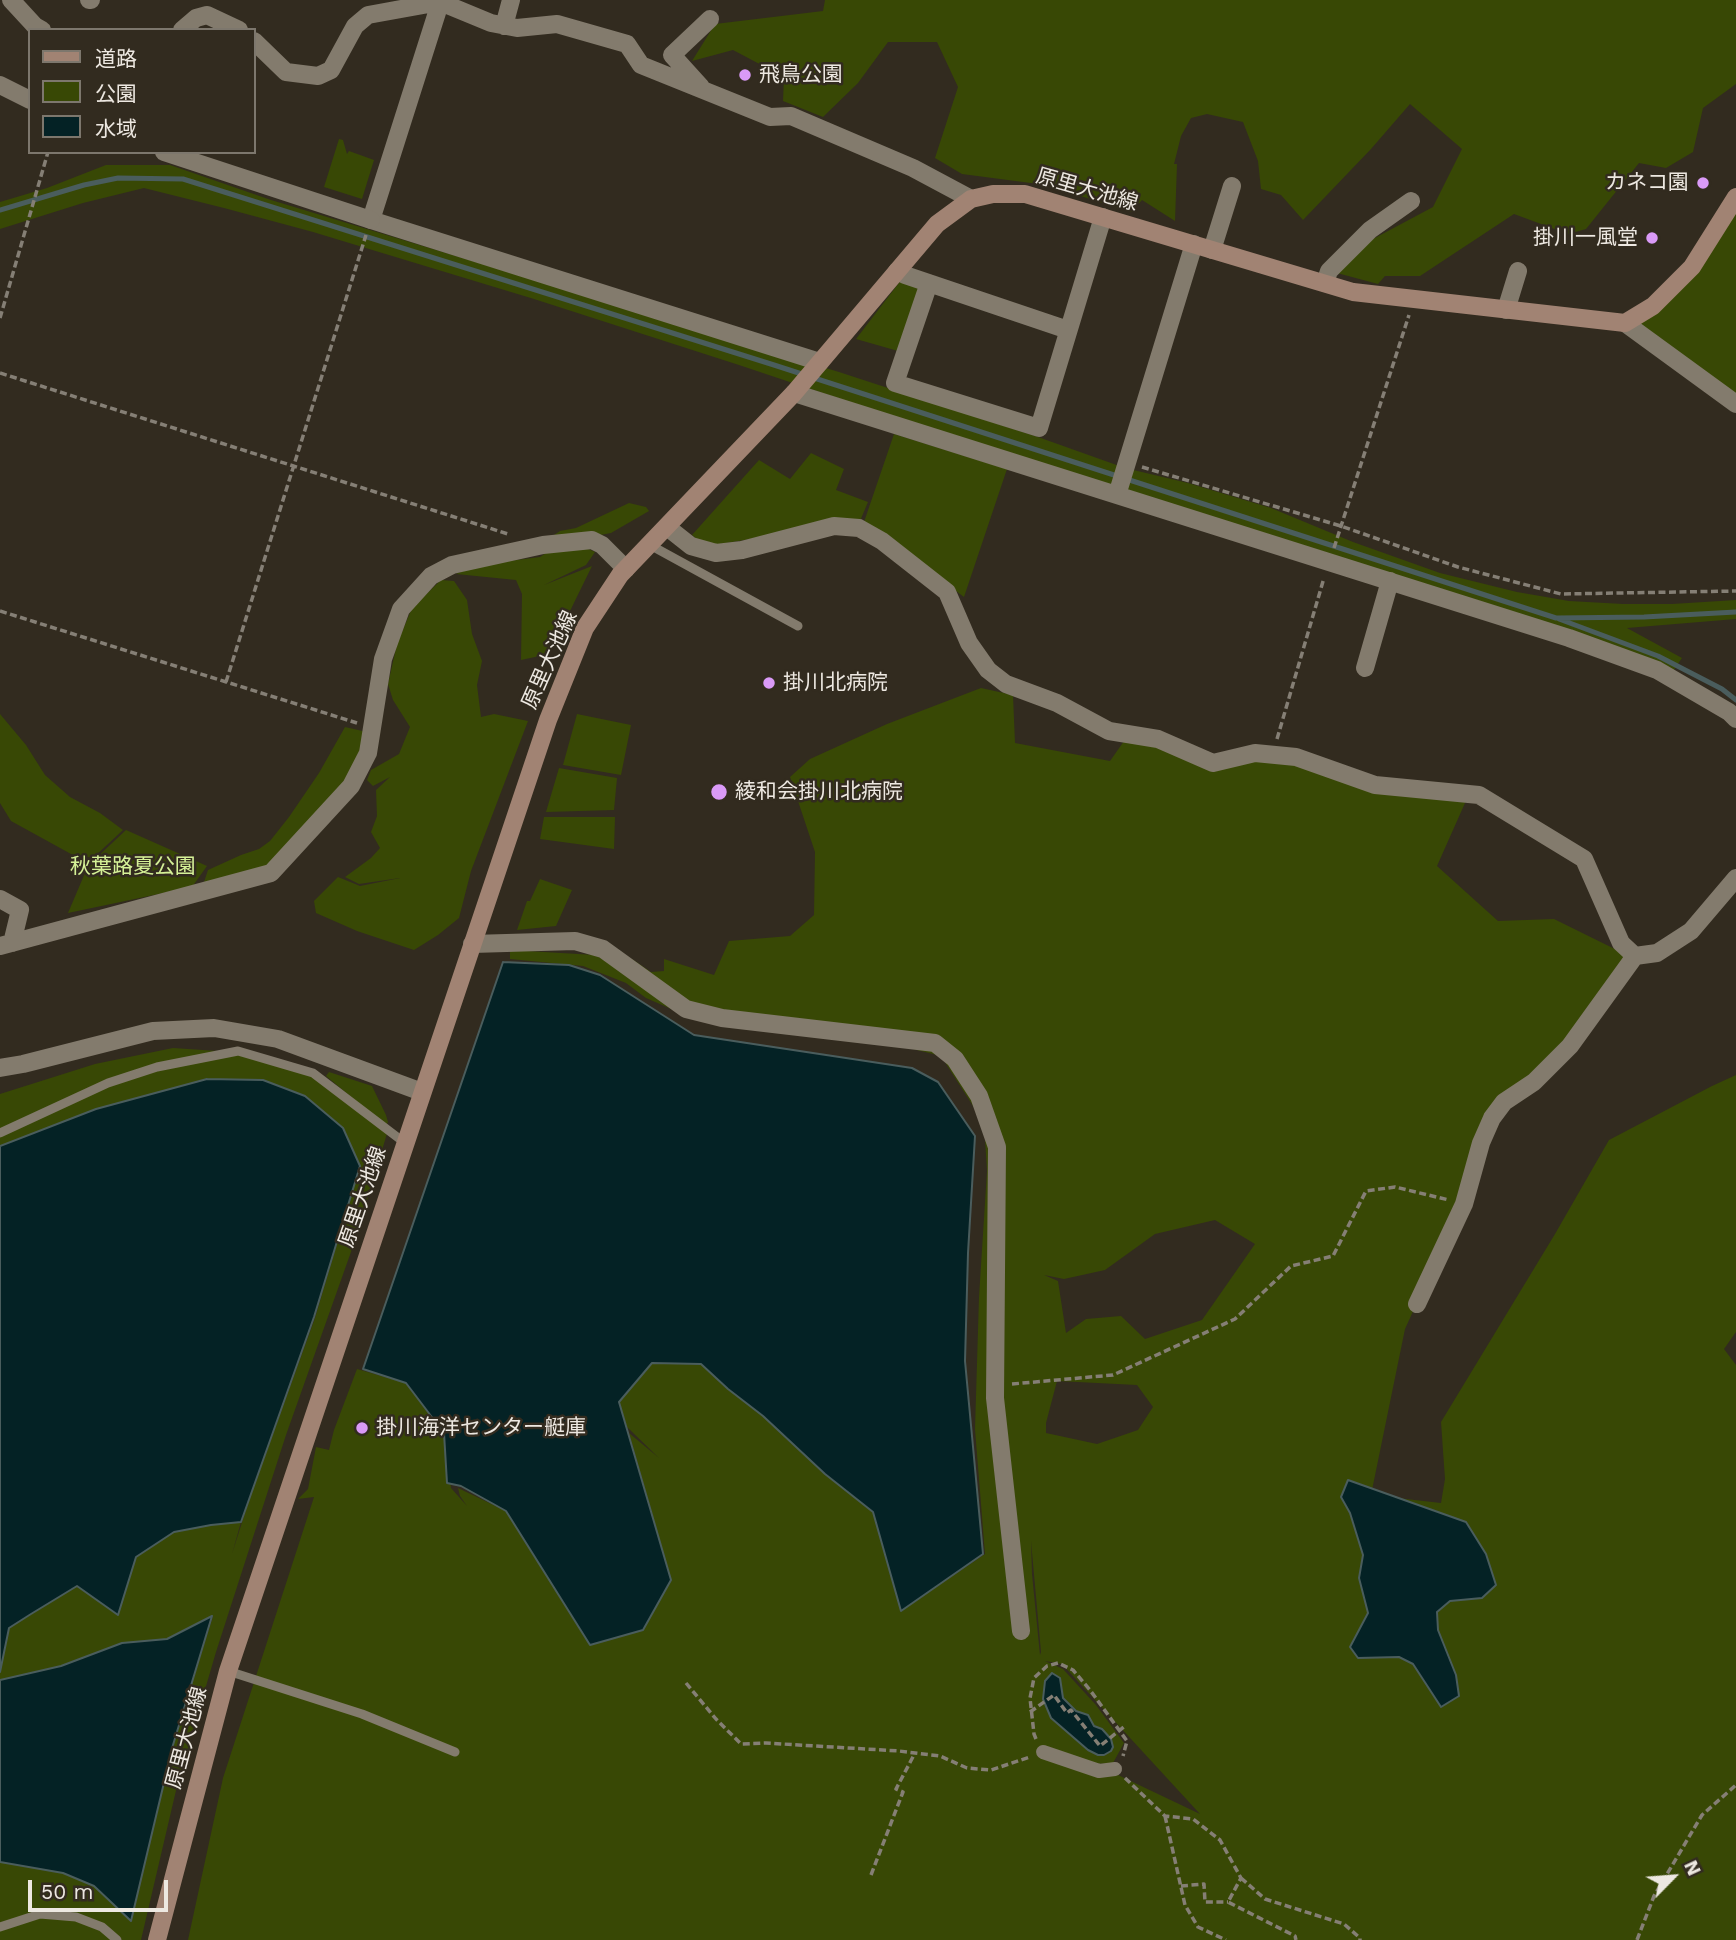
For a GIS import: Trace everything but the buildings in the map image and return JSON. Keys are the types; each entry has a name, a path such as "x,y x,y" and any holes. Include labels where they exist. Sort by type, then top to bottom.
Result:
{"main road":[{"name":"原里大池線","path":"157,1940 228,1671 548,720 585,628 620,575 796,392 937,224 971,199 993,194 1025,194 1353,292 1625,323"},
{"path":"1625,323 1653,306 1692,267 1736,197"}],"street":[{"path":"10,0 38,28"},
{"path":"504,26 511,0"},
{"path":"370,225 440,1"},
{"path":"256,43 286,72 318,76 331,71 355,26 368,15 440,1 504,26 517,28 557,24 628,44 641,65 770,117 791,116 913,168 971,199"},
{"path":"184,28 196,18 207,15 235,28"},
{"path":"703,90 672,55 710,19"},
{"path":"0,85 28,99"},
{"path":"170,154 370,225 818,365"},
{"path":"1212,250 1232,186"},
{"path":"1325,284 1329,271 1370,230 1411,201"},
{"path":"929,283 895,383 1038,428 1102,217"},
{"path":"1117,493 1194,244"},
{"path":"897,271 1068,330"},
{"path":"1506,310 1518,271"},
{"path":"1625,323 1736,404"},
{"path":"796,392 1569,638 1657,670 1729,712 1736,719"},
{"path":"667,527 691,545 716,553 742,551 834,526 859,528 882,541 947,592 969,643 988,670 1006,684 1057,703 1109,731 1158,739 1213,763 1255,753 1296,757 1375,785 1479,795 1584,859 1621,943 1635,956"},
{"path":"6,945 271,873 351,786 368,753 383,659 401,609 431,576 452,565 543,545 592,540 602,545 626,569"},
{"path":"1365,668 1390,581"},
{"path":"1417,1304 1465,1204 1481,1143 1492,1118 1504,1102 1534,1082 1570,1046 1635,956 1657,953 1691,931 1736,878"},
{"path":"0,899 20,909 6,945"},
{"path":"472,944 575,941 603,949 686,1009 722,1018 935,1043 955,1059 979,1096 997,1147 995,1385 1021,1631"},
{"path":"0,1068 153,1031 214,1028 278,1039 422,1092"},
{"path":"1043,1752 1099,1771 1115,1769"}],"lane":[{"path":"650,545 798,626"},
{"path":"0,1133 108,1083 157,1067 238,1051 313,1073 405,1143"},
{"path":"228,1671 362,1714 455,1752"},
{"path":"0,1927 40,1914 76,1917 102,1927 117,1940"}],"path":[{"path":"0,318 47,154"},
{"path":"226,682 370,225"},
{"path":"1337,537 1414,300"},
{"path":"0,373 543,545"},
{"path":"1125,467 1341,526 1458,567 1560,594 1736,591"},
{"path":"1272,755 1327,569"},
{"path":"0,611 372,727"},
{"path":"995,1385 1113,1375 1235,1319 1291,1266 1333,1256 1366,1191 1395,1187 1465,1204"},
{"path":"686,1683 741,1744 915,1753 940,1756 967,1768 991,1770 1043,1752 1034,1734 1030,1698 1034,1678 1047,1666 1058,1663 1073,1670 1127,1741 1125,1751 1115,1769 1165,1816 1185,1905 1198,1927 1226,1940"},
{"path":"1030,1712 1054,1695 1067,1713 1071,1710 1100,1746 1125,1726"},
{"path":"871,1875 903,1792 896,1788 915,1753"},
{"path":"1637,1940 1654,1896 1702,1815 1736,1785"},
{"path":"1165,1816 1193,1819 1220,1840 1241,1878 1265,1899 1344,1924 1360,1940"},
{"path":"1228,1902 1241,1878"},
{"path":"1181,1886 1203,1884 1205,1902 1228,1902 1295,1936 1296,1940"}],"green space":[{"path":"825,0 1736,0 1736,84 1703,108 1693,152 1666,168 1639,163 1586,229 1568,234 1514,214 1420,276 1385,276 1378,284 1337,273 1358,247 1433,207 1462,149 1410,104 1303,220 1281,195 1261,189 1258,161 1243,122 1207,114 1191,118 1181,136 1174,164 1177,164 1175,221 1142,200 1131,212 1046,185 962,174 935,158 958,87 937,42 888,42 858,83 823,117 783,101 784,77 733,50 692,61 715,24 823,11"},
{"path":"339,139 343,140 347,154 349,151 374,160 362,199 324,187"},
{"path":"106,165 170,165 271,200 839,372 1125,468 1188,483 1271,508 1353,542 1440,573 1517,592 1569,601 1672,604 1736,600 1736,619 1627,628 1682,658 1669,677 742,366 534,299 313,232 144,188 83,203 0,229 0,202 47,188"},
{"path":"1736,204 1736,404 1627,321 1727,228"},
{"path":"905,275 929,283 905,353 856,339"},
{"path":"894,434 1007,469 964,597 864,522"},
{"path":"811,453 844,469 836,490 868,502 860,521 714,545 704,545 692,535 759,460 790,479"},
{"path":"629,503 646,507 649,511 611,533 548,539 560,531 576,528"},
{"path":"584,547 595,552 586,565 544,585 592,566 549,654 521,660 522,594 516,580 456,574 478,565 540,557 546,553"},
{"path":"441,580 454,581 467,600 472,634 482,661 477,685 481,717 494,714 528,721 471,871 459,918 414,950 357,931 316,913 314,901 338,877 360,886 400,878 359,884 345,877 380,848 371,832 377,816 376,790 390,777 373,786 367,780 371,770 399,754 410,727 393,700 388,684 397,644 412,608"},
{"path":"981,688 1013,695 1015,743 1110,761 1129,734 1217,762 1255,753 1378,785 1469,794 1437,866 1498,921 1554,919 1631,957 1581,1027 1510,1098 1405,1329 1371,1495 1441,1503 1445,1479 1441,1422 1609,1140 1736,1075 1736,1332 1724,1349 1736,1365 1736,1940 188,1940 223,1778 314,1497 298,1499 308,1489 316,1447 329,1450 357,1369 406,1383 444,1433 451,1488 467,1506 458,1488 506,1511 590,1645 671,1580 629,1433 659,1458 627,1427 619,1402 652,1363 701,1364 873,1512 901,1611 985,1554 975,1429 979,1297 987,1171 984,1123 941,1056 913,1049 692,1018 646,998 626,983 583,966 510,959 510,950 595,955 624,970 625,964 632,959 651,972 664,971 664,959 714,975 729,941 790,936 814,915 815,852 790,777 810,759 887,724","holes":["1215,1220 1255,1244 1202,1320 1145,1339 1121,1316 1086,1319 1066,1333 1058,1281 1044,1275 1064,1279 1105,1270 1155,1234","1057,1381 1137,1385 1153,1407 1138,1430 1097,1444 1046,1433","1031,1541 1040,1655 1032,1574","1045,1661 1062,1664 1200,1814 1095,1764 1113,1763 1124,1743 1096,1705 1063,1669"]},
{"path":"0,714 26,745 45,775 70,797 100,813 123,830 93,858 71,854 11,821 0,803"},
{"path":"577,714 631,725 621,775 563,765"},
{"path":"345,727 367,732 349,783 270,867 203,885 208,870 259,849 270,841 319,773"},
{"path":"559,768 617,778 614,810 546,812"},
{"path":"544,817 615,817 614,849 540,839"},
{"name":"秋葉路夏公園","path":"126,830 207,866 192,887 68,913 85,873 95,859"},
{"path":"540,879 572,890 556,926 517,930 527,901 530,901"},
{"path":"173,1048 233,1052 310,1072 388,1130 357,1235 286,1435 216,1652 178,1782 141,1940 0,1940 0,1862 63,1873 94,1886 131,1920 173,1745 213,1616 167,1639 122,1643 61,1666 0,1680 9,1628 77,1586 118,1615 136,1557 174,1532 241,1522 232,1554 315,1318 360,1166 262,1080 207,1079 96,1109 0,1146 0,1094 95,1064"},
{"path":"329,1072 372,1086 386,1115 386,1126 326,1076"}],"water":[{"path":"503,962 569,965 600,975 694,1035 912,1068 938,1082 975,1136 965,1361 983,1554 901,1611 873,1512 825,1474 763,1416 701,1364 652,1363 619,1402 671,1580 643,1630 590,1645 506,1511 461,1486 447,1483 444,1433 406,1383 363,1369"},
{"path":"207,1079 263,1080 305,1096 343,1128 360,1166 314,1317 241,1522 174,1532 136,1557 118,1615 77,1586 31,1614 9,1628 0,1672 0,1146 96,1109"},
{"path":"1348,1480 1466,1522 1486,1554 1496,1585 1482,1598 1450,1601 1437,1612 1438,1630 1456,1675 1459,1696 1441,1707 1413,1664 1399,1657 1358,1658 1350,1647 1368,1613 1359,1578 1363,1555 1350,1513 1341,1497"},
{"path":"212,1616 173,1745 131,1921 94,1886 63,1873 0,1862 0,1680 61,1666 122,1643 167,1639"},
{"path":"1052,1673 1060,1678 1063,1698 1076,1711 1088,1715 1094,1726 1102,1729 1111,1739 1111,1751 1098,1755 1088,1750 1051,1718 1043,1699 1045,1681"}],"waterway":[{"path":"0,210 84,185 118,178 183,179 774,365 1556,618 1736,612"},
{"path":"1559,619 1658,656 1722,689 1736,700"}],"place":[{"name":"飛鳥公園","path":"745,75"},
{"name":"カネコ園","path":"1703,183"},
{"name":"掛川一風堂","path":"1652,238"},
{"name":"掛川北病院","path":"769,683"},
{"name":"綾和会掛川北病院","path":"719,792"},
{"name":"掛川海洋センター艇庫","path":"362,1428"}]}
